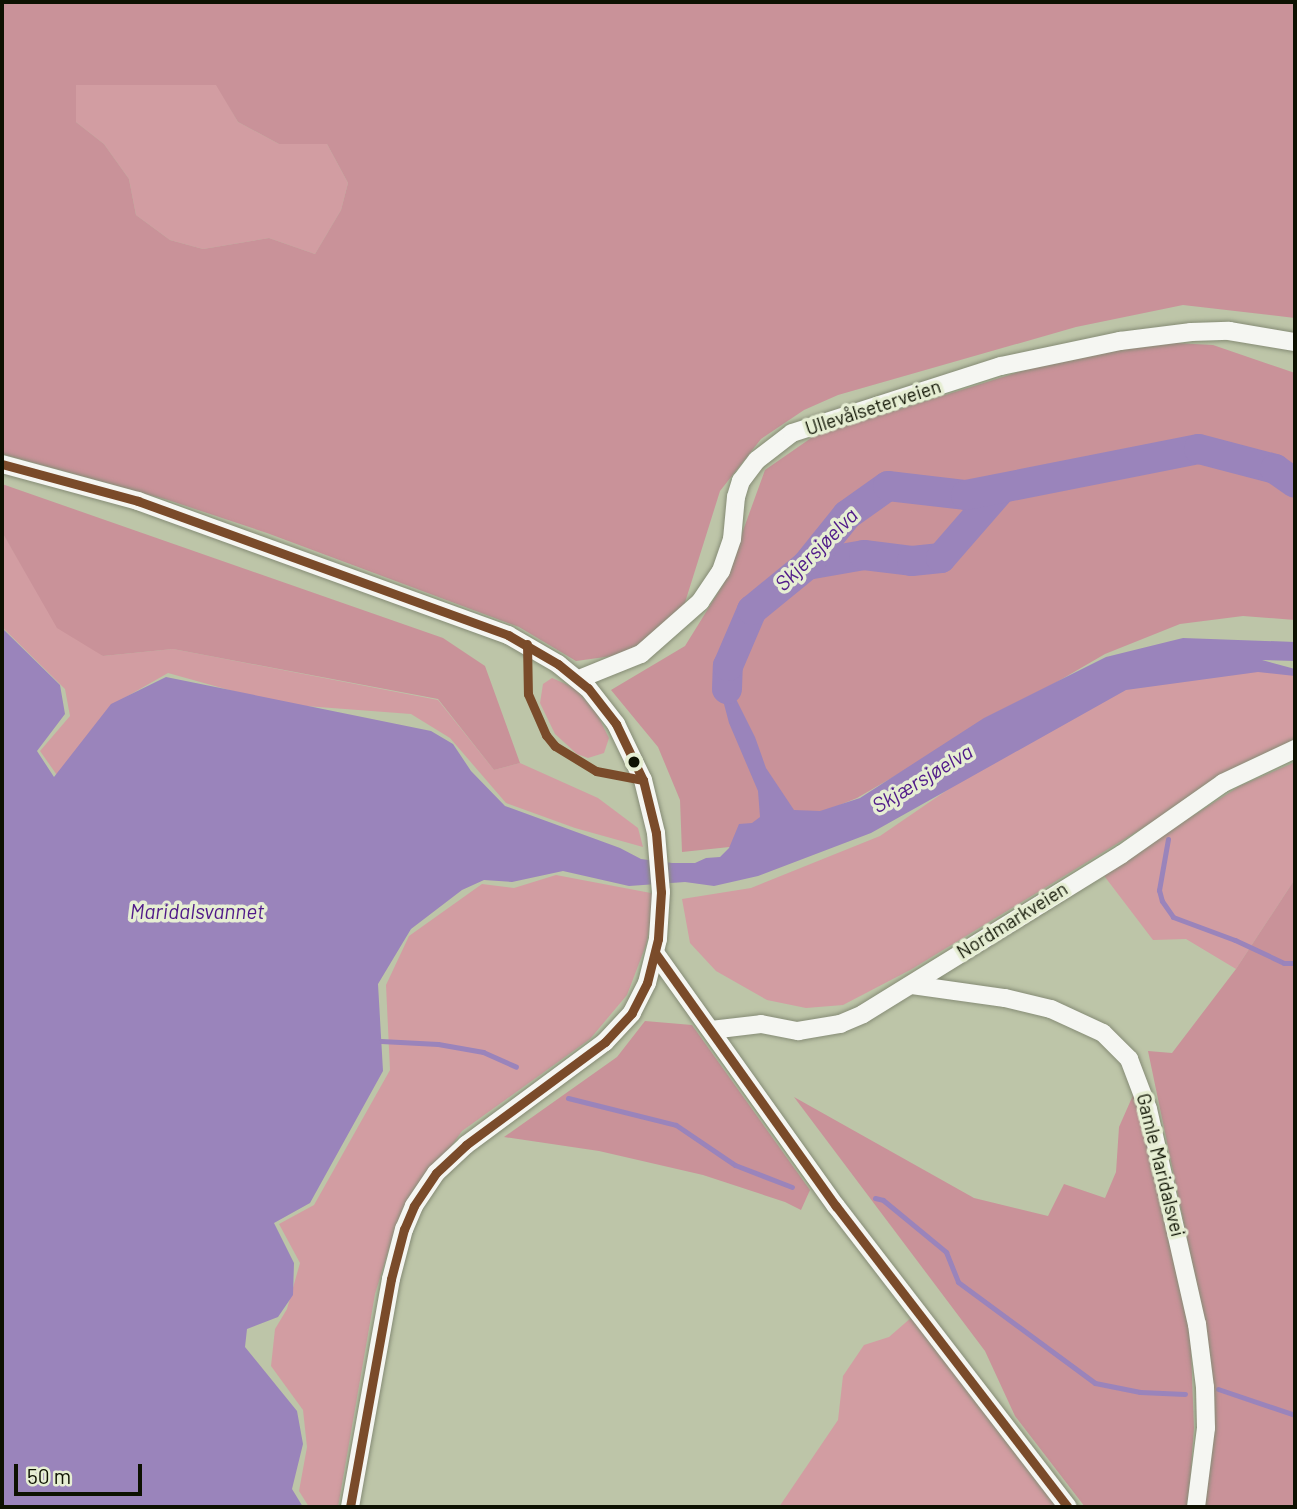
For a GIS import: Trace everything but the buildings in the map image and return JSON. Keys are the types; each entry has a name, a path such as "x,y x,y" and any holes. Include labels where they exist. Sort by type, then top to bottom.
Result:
{"street":[{"name":"Ullevålseterveien","path":"579,679 641,654 700,601 721,571 732,539 736,497 741,481 757,460 792,433 1001,366 1120,341 1191,332 1229,331 1295,342"},
{"path":"2,464 138,501 482,624 527,644 579,679 607,709 631,752 646,789 659,851 661,892 656,954 642,994 624,1023 581,1062 466,1145 436,1173 414,1206 393,1270 350,1507"},
{"name":"Nordmarkveien","path":"711,1030 761,1024 797,1031 840,1024 912,985 1038,903 1122,854 1223,783 1295,749"},
{"path":"656,954 835,1206 1068,1507"},
{"name":"Gamle Maridalsvei","path":"912,985 1005,998 1060,1012 1103,1034 1129,1059 1148,1109 1197,1324 1205,1387 1206,1428 1196,1507"}],"shaded area":[{"path":"2,2 1295,2 1295,318 1183,305 1076,327 838,395 804,410 761,439 720,491 677,628 627,654 576,661 519,627 267,533 168,500 2,454","holes":["76,85 216,85 238,122 279,144 327,144 348,183 341,210 315,254 269,238 203,249 170,240 136,215 129,179 104,144 76,122"]},
{"path":"75,85 217,85 238,122 279,144 327,144 348,183 341,210 315,254 269,238 203,249 170,240 136,215 129,179 104,144 76,122"},
{"path":"1121,340 1213,345 1295,373 1295,620 1243,616 1180,624 1105,654 857,798 739,846 682,852 680,800 658,747 611,690 685,646 724,583 765,470 814,436"},
{"path":"2,484 443,638 485,666 520,763 494,770 438,699 173,649 103,656 57,628 2,532"},
{"path":"2,532 27,574 103,656 173,649 438,700 494,770 520,763 598,798 638,828 643,847 575,828 506,803 450,738 411,714 279,704 168,673 112,705 59,778 40,751 70,716 65,689 2,627"},
{"path":"1275,669 1295,672 1295,744 1252,761 912,969 843,1005 806,1008 767,1000 716,971 690,943 682,899 751,888 880,836 1073,704 1172,673"},
{"path":"552,678 575,688 597,714 609,738 604,753 588,758 577,754 555,734 540,703 543,684"},
{"path":"1295,762 1295,879 1236,969 1186,939 1153,940 1102,873 1240,786"},
{"path":"556,875 656,894 646,945 627,995 590,1039 462,1131 397,1223 375,1294 338,1507 309,1507 299,1491 307,1447 303,1410 271,1366 275,1329 287,1309 300,1263 279,1224 314,1205 390,1070 386,985 409,936 482,884 514,888"},
{"path":"1295,879 1295,1507 1201,1507 1206,1329 1148,1051 1172,1053 1236,969"},
{"path":"645,1021 692,1025 810,1190 801,1210 785,1202 703,1175 599,1151 504,1137 617,1057"},
{"path":"1134,1093 1146,1112 1190,1325 1194,1428 1188,1507 1085,1507 1015,1416 985,1351 794,1097 974,1198 1048,1216 1064,1184 1105,1198 1116,1172 1119,1127"},
{"path":"912,1317 1059,1507 779,1507 838,1420 843,1376 864,1345 889,1337"}],"water":[{"name":"Maridalsvannet","path":"2,628 60,685 65,714 37,751 54,777 111,704 166,677 431,731 453,744 471,771 505,806 620,848 641,859 672,863 695,863 706,858 720,857 729,848 739,824 752,823 760,817 758,791 729,723 719,685 725,649 740,653 733,693 755,737 766,768 794,810 820,811 860,798 984,718 1106,657 1183,638 1295,642 1295,661 1262,660 1295,669 1295,676 1258,672 1126,690 871,833 758,876 714,886 685,882 629,886 563,871 512,882 484,880 462,890 411,929 378,984 383,1071 310,1203 274,1223 294,1263 293,1295 278,1317 247,1329 245,1347 297,1411 303,1444 292,1489 303,1507 2,1507"}],"waterway":[{"name":"Skjersjøelva","path":"727,689 728,666 752,610 807,565 847,515 888,486 966,495 1199,449 1275,469 1295,483"},
{"path":"807,565 864,555 912,561 941,558 1001,489"},
{"path":"1168,839 1159,890 1162,901 1173,917 1235,940 1284,963 1295,963"},
{"path":"381,1041 438,1044 483,1052 516,1067"},
{"path":"568,1098 676,1125 735,1165 792,1187"},
{"path":"875,1198 883,1200 946,1252 958,1282 1095,1383 1140,1392 1185,1394"},
{"path":"1218,1389 1295,1415"}],"transit line":[{"path":"2,464 138,501 508,635 558,664 588,688 616,724 643,780 656,833 661,892 658,939 647,983 632,1013 605,1042 466,1145 436,1173 414,1206 404,1229 391,1279 350,1507"},
{"path":"527,644 528,694 546,735 555,746 596,771 643,780"},
{"path":"656,954 836,1206 1068,1507"}],"water label":[{"name":"Skjærsjøelva","path":"922,778"}]}
